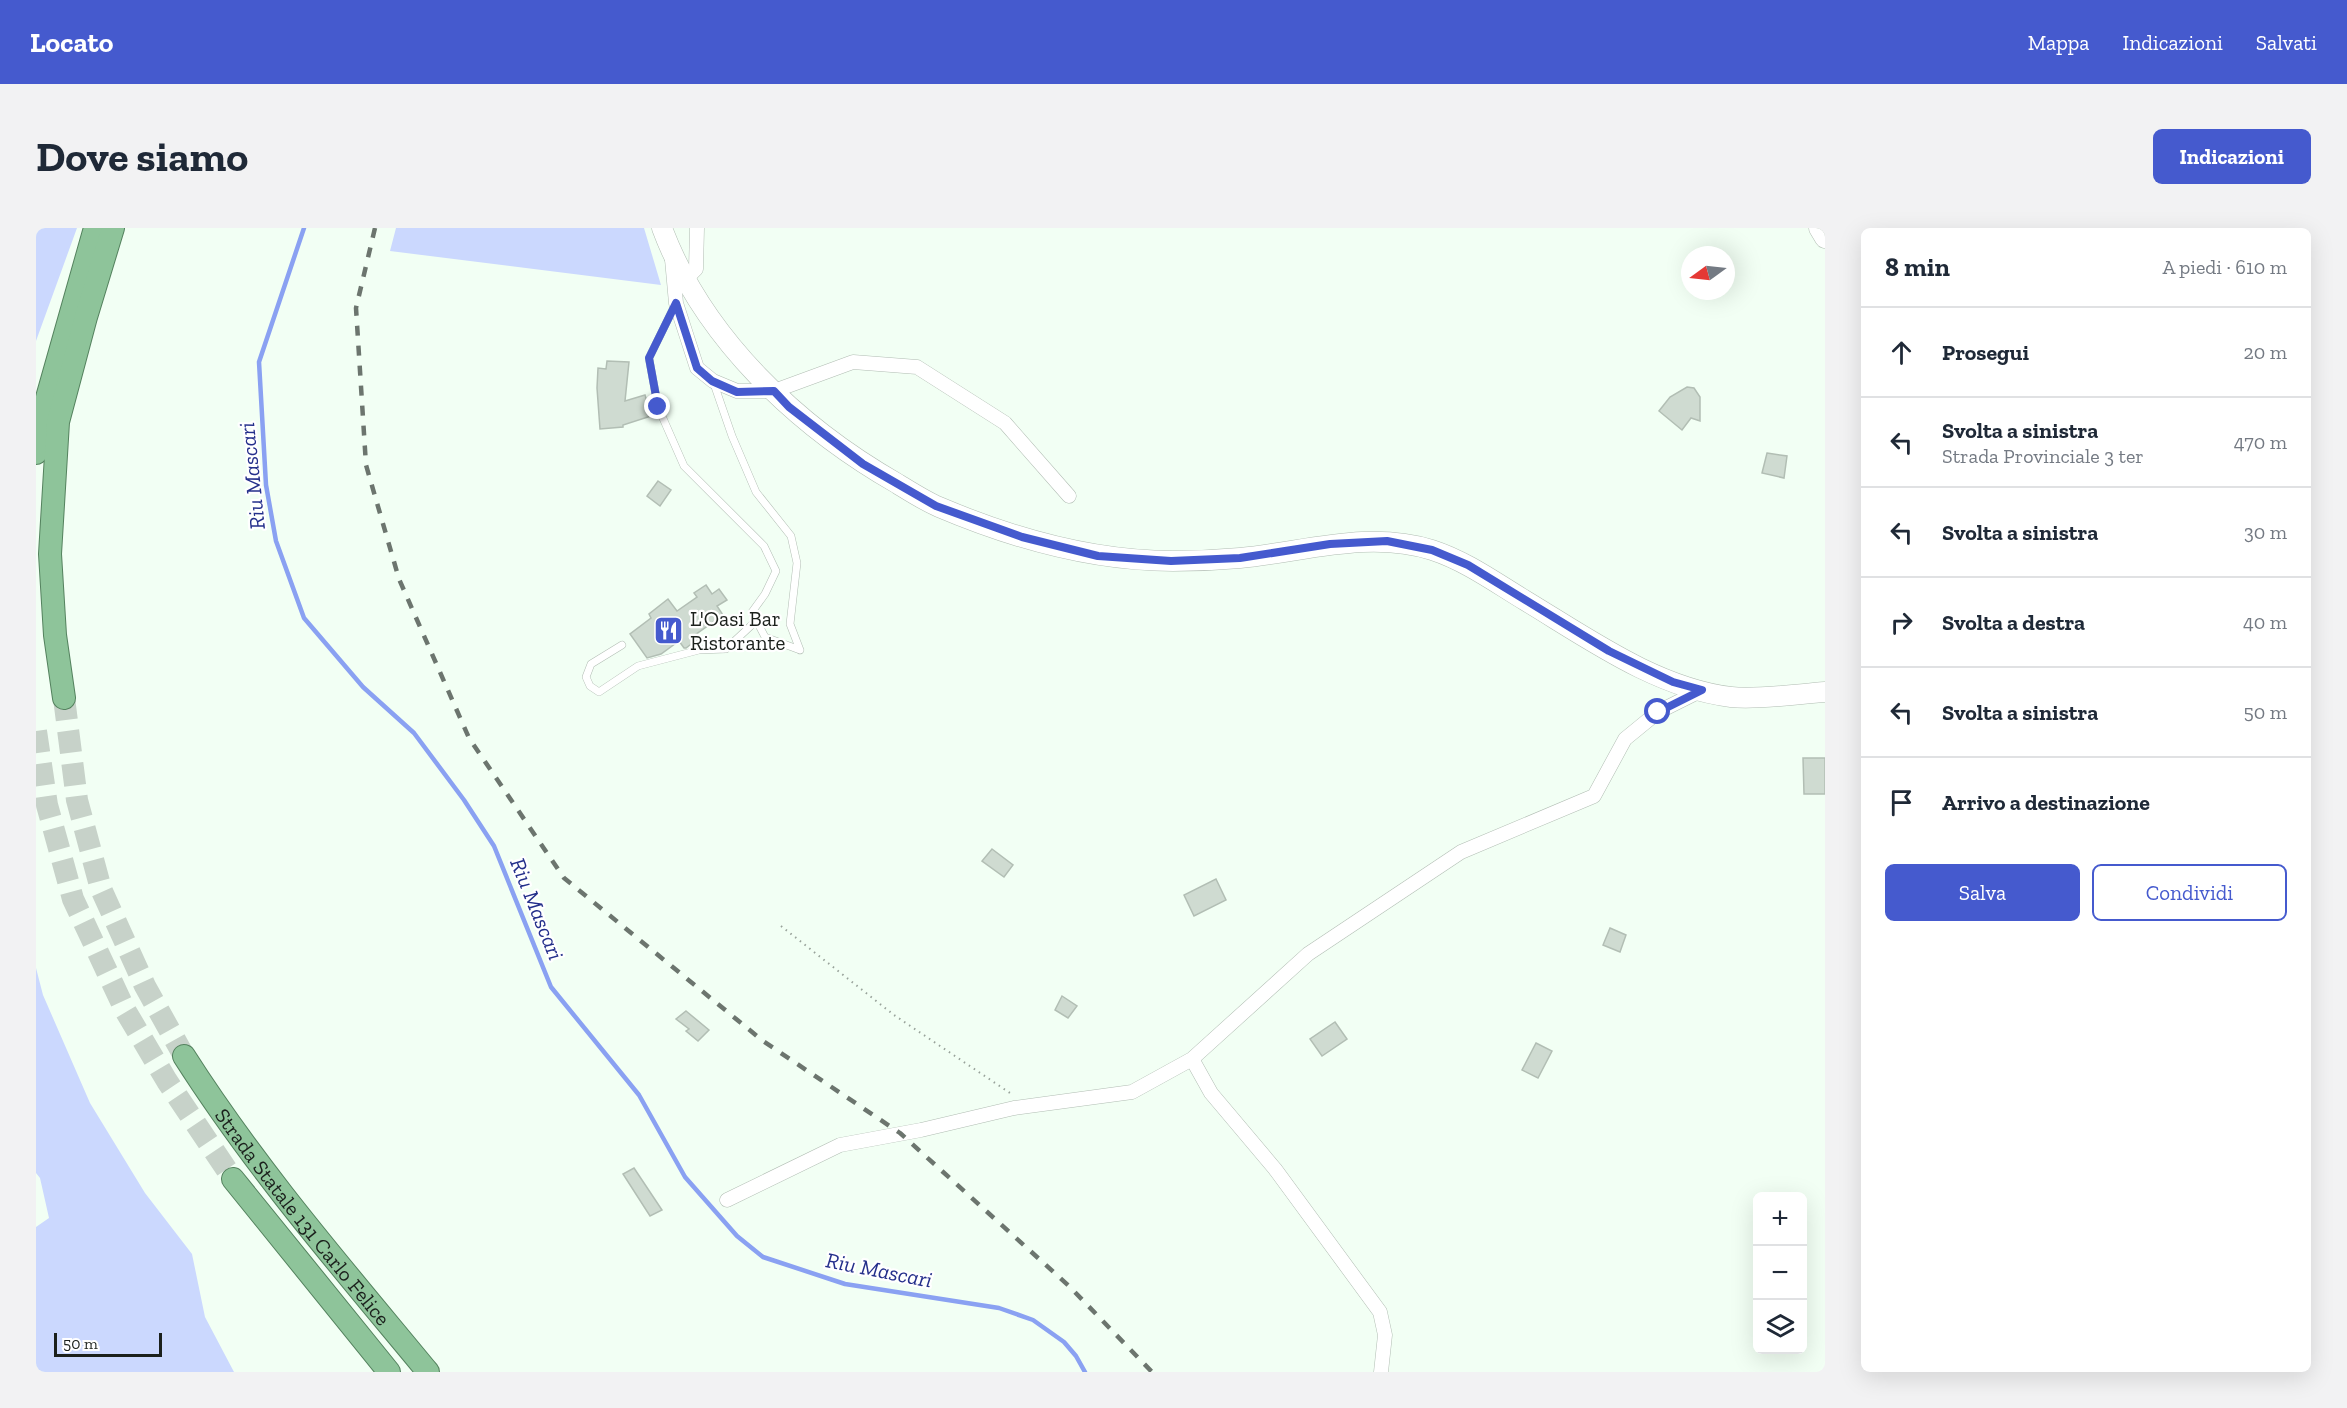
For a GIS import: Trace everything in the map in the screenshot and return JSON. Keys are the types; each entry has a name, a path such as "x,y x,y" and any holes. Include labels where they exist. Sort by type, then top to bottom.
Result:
{"highway":[{"path":"36,453 41,419 95,228"},
{"path":"64,698 55,635 50,554 58,422 113,228"},
{"name":"Strada Statale 131 Carlo Felice","path":"184,1056 222,1116 262,1169 428,1372"},
{"name":"Strada Statale 131 Carlo Felice","path":"233,1179 389,1372"}],"main road":[{"path":"662,228 671,254 696,297 733,348 789,407 863,464 936,506 1022,537 1098,556 1171,561 1240,558 1330,544 1387,541 1432,550 1468,565 1609,651 1673,682 1732,697 1825,692"},
{"path":"1819,228 1825,238"}],"street":[{"path":"686,279 696,268 697,228"},
{"path":"671,254 676,303 697,368 712,381 737,392 774,391 854,362 917,367 1005,423 1069,496"},
{"path":"727,1200 840,1145 1030,1106 1132,1092 1192,1059 1308,954 1461,852 1594,796 1625,739 1658,712 1702,690"},
{"path":"1192,1059 1211,1093 1275,1169 1380,1312 1385,1335 1381,1372"}],"lane":[{"path":"676,303 649,358 658,407 684,466 764,546 776,571 765,594 752,612 765,637 800,650 790,624 797,563 791,536 756,492 712,381"},
{"path":"622,645 591,664 586,676 590,686 599,692 638,666 699,650 726,649 756,621"}],"path":[{"path":"781,926 894,1015 1030,1106"}],"shaded area":[{"path":"36,228 77,228 36,341"},
{"path":"396,228 644,228 661,285 390,251"},
{"path":"36,968 43,995 90,1103 145,1193 192,1254 205,1317 234,1372 36,1372 36,1227 49,1218 40,1178 36,1173"}],"building":[{"path":"607,361 629,362 625,401 645,395 651,416 623,425 623,427 600,429 598,368 606,369"},
{"path":"1687,387 1694,388 1700,397 1700,421 1691,418 1682,430 1659,411 1670,397"},
{"path":"1767,453 1787,456 1784,478 1762,473"},
{"path":"658,481 671,490 660,506 647,496"},
{"path":"706,585 712,594 719,589 727,600 717,606 723,615 695,635 698,639 686,648 679,641 661,654 647,658 630,634 651,618 649,614 668,599 677,611 697,597 694,593"},
{"path":"1803,758 1825,758 1825,794 1804,794"},
{"path":"992,849 1013,865 1004,877 982,861"},
{"path":"1216,879 1226,900 1194,916 1184,895"},
{"path":"1610,928 1626,935 1620,952 1603,945"},
{"path":"1062,996 1077,1006 1068,1018 1055,1010"},
{"path":"686,1011 709,1030 698,1041 686,1031 689,1029 676,1019"},
{"path":"1335,1022 1347,1039 1322,1056 1310,1039"},
{"path":"1536,1043 1552,1051 1538,1078 1522,1070"},
{"path":"634,1168 662,1210 650,1216 623,1174"}],"waterway":[{"name":"Riu Mascari","path":"304,228 259,362 266,485 276,541 304,618 363,687 414,733 464,800 494,846 551,987 639,1095 685,1177 737,1236 763,1257 845,1284 999,1308 1033,1320 1064,1342 1076,1356 1085,1372"}],"tunnel":[{"path":"64,698 77,800 101,889 145,986 184,1056"},
{"path":"36,731 47,805 73,899 125,1010 167,1081 233,1179"}],"railway":[{"path":"375,228 356,308 366,465 399,579 469,738 564,878 763,1041 900,1133 1069,1286 1152,1372"}],"place":[{"name":"L'Oasi Bar Ristorante","path":"669,630"}],"route":[{"path":"658,407 649,358 676,303 697,368 712,381 737,392 774,391 789,407 863,464 936,506 1022,537 1098,556 1171,561 1240,558 1330,544 1387,541 1432,550 1468,565 1609,651 1673,682 1702,690 1658,712"}]}
